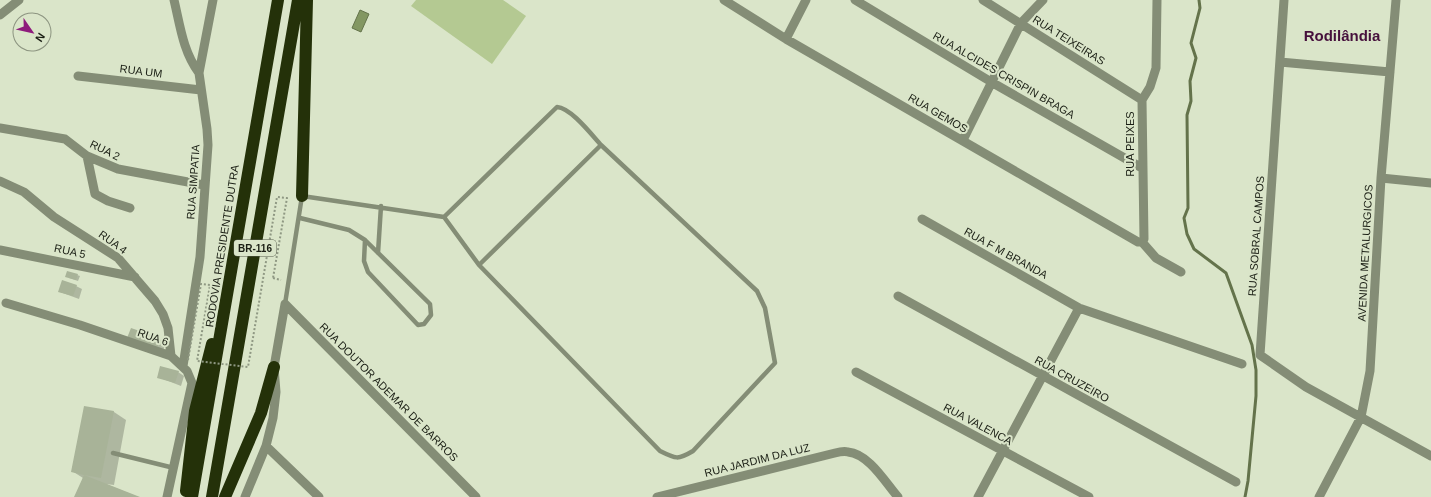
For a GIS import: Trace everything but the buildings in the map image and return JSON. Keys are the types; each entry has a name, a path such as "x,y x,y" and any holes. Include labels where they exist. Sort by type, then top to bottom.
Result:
{"highway":[{"name":"RODOVIA PRESIDENTE DUTRA","path":"192,497 278,0"},
{"name":"BR-116","path":"212,497 298,0"},
{"path":"302,196 307,0"},
{"path":"186,497 195,411 229,286"},
{"path":"225,497 261,413 274,367"}],"street":[{"path":"0,15 19,0"},
{"path":"174,0 187,53 191,63 198,73"},
{"name":"RUA SIMPATIA","path":"186,363 200,257 207,129 198,73 213,0"},
{"name":"RUA GEMOS","path":"724,0 786,39 1138,242 1142,242"},
{"path":"786,39 806,0"},
{"name":"RUA ALCIDES CRISPIN BRAGA","path":"855,0 993,83 1142,168"},
{"name":"RUA TEIXEIRAS","path":"983,0 1142,100"},
{"path":"963,140 993,83 1021,23 1043,0"},
{"name":"RUA PEIXES","path":"1142,242 1144,238 1142,100 1150,87 1156,68 1156,0"},
{"name":"RUA SOBRAL CAMPOS","path":"1284,0 1260,355 1306,387 1361,417"},
{"name":"AVENIDA METALURGICOS","path":"1319,497 1361,417 1370,371 1381,178 1396,0"},
{"path":"1280,62 1390,72"},
{"name":"RUA UM","path":"78,76 201,90"},
{"name":"RUA 2","path":"0,128 65,140 87,156 118,169 204,185"},
{"path":"87,156 95,194 108,201 130,208"},
{"path":"1381,178 1431,183"},
{"name":"RUA 4","path":"0,182 24,192 63,223 112,254 155,301 163,314 168,328 171,356"},
{"name":"RUA F M BRANDA","path":"922,219 1079,308 1242,364"},
{"path":"1142,242 1156,258 1181,272"},
{"name":"RUA 5","path":"0,250 135,278"},
{"name":"RUA CRUZEIRO","path":"898,296 1236,482"},
{"name":"RUA 6","path":"6,303 80,325 171,356 186,363 192,383 168,497"},
{"path":"245,497 266,446 273,418 276,392 274,367 285,304"},
{"name":"RUA DOUTOR ADEMAR DE BARROS","path":"285,304 476,497"},
{"path":"978,497 1079,308"},
{"name":"RUA VALENCA","path":"856,372 1089,497"},
{"path":"1361,417 1431,456"},
{"path":"266,446 319,497"},
{"name":"RUA JARDIM DA LUZ","path":"657,497 835,453 848,452 861,457 872,466 898,497"}],"lane":[{"path":"285,304 300,218 302,196 381,206 444,217 479,265 660,452 672,458 682,458 693,451 775,363 765,308 756,291 601,145 569,112 563,108 557,107 444,217"},
{"path":"479,265 601,145"},
{"path":"378,253 381,206"},
{"path":"300,218 349,230 365,240 430,304 430,315 424,324 418,325 368,272 364,261 365,240"},
{"path":"113,452 174,468"}],"path":[{"path":"186,363 201,284 210,285 197,361 248,367 277,196 287,198 273,278 288,281"}],"shaded area":[{"path":"416,0 503,0 526,16 492,64 411,6"},
{"path":"360,10 369,14 361,32 352,28"}],"waterway":[{"path":"1199,0 1200,8 1191,43 1196,58 1190,81 1191,101 1187,115 1188,208 1184,218 1187,234 1194,249 1226,273 1252,345 1256,370 1256,396 1248,481 1245,497"}],"district":[{"name":"Rodilândia","path":"1342,36"}]}
